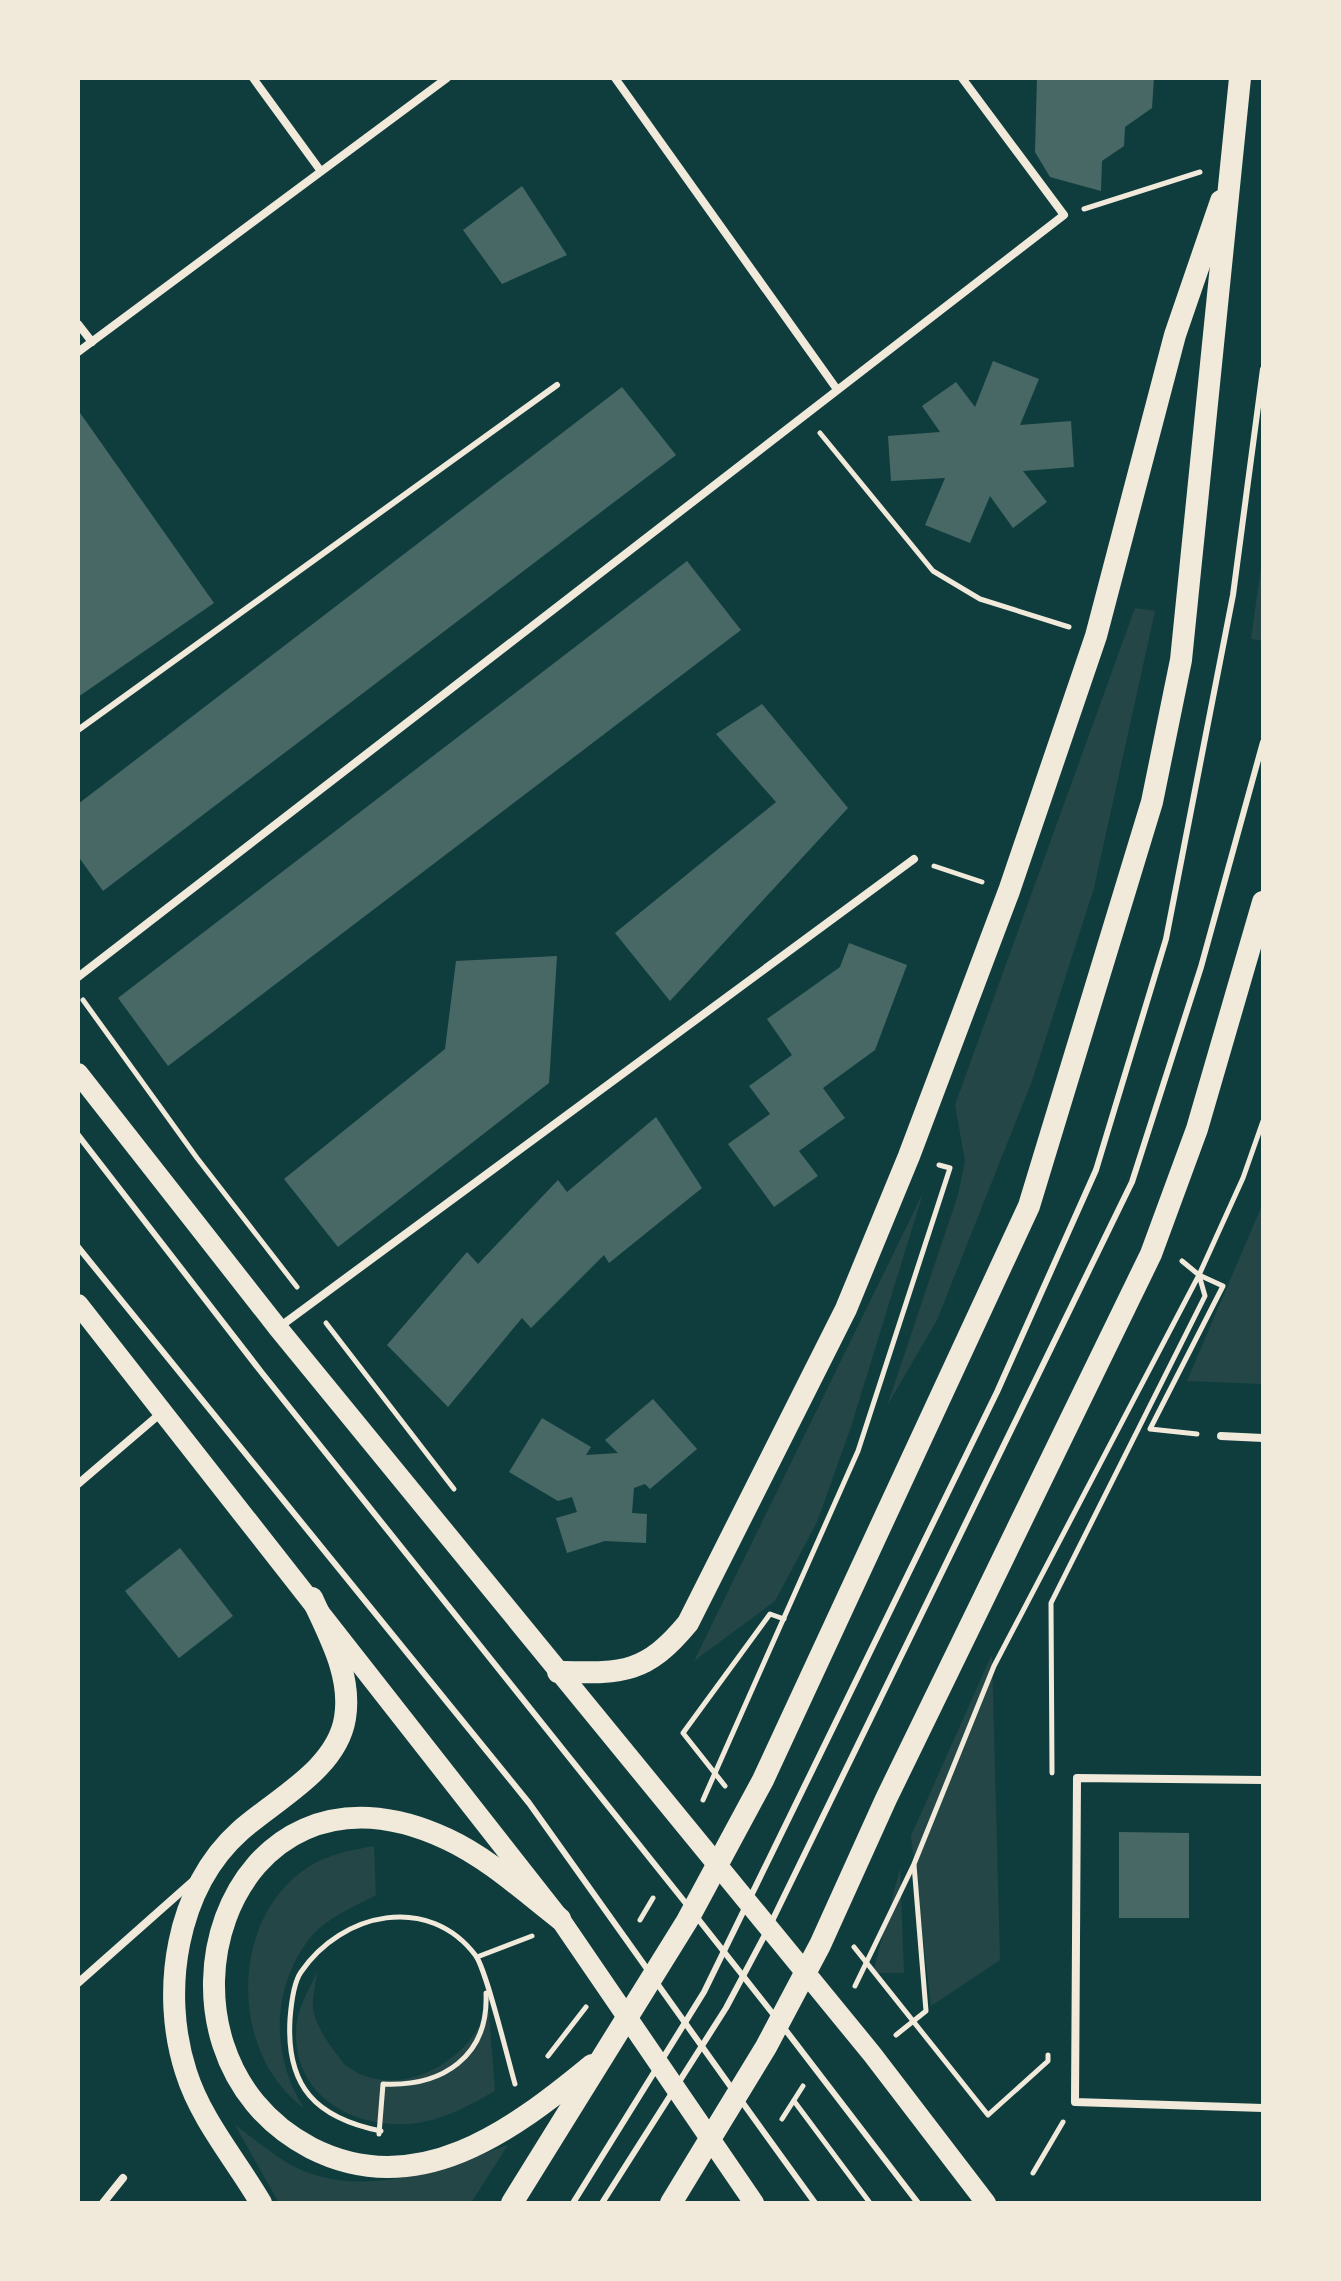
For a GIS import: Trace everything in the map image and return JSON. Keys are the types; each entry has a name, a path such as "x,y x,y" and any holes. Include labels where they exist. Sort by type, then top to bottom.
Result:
{"highway":[{"path":"512,2203 609,2052 687,1921 763,1780 1029,1206 1152,802 1181,660 1234,162 1240,78"},
{"path":"558,1672 610,1673 643,1664 665,1651 688,1623 846,1309 909,1156 1009,891 1096,636 1175,335 1234,162"},
{"path":"671,2203 766,2047 820,1945 886,1799 1151,1254 1197,1129 1263,902"},
{"path":"261,2203 198,2101 179,2046 175,1980 180,1939 208,1868 228,1843 322,1763 340,1736 346,1705 345,1681 312,1598"},
{"path":"560,1919 492,1867 446,1838 398,1822 341,1818 293,1833 262,1857 239,1888 229,1909 215,1964 218,2018 235,2070 259,2106 283,2130 332,2157 369,2168 392,2169 435,2161 474,2147 544,2104 609,2052"}],"main road":[{"path":"78,1073 278,1328 872,2054 986,2203"},
{"path":"78,1304 161,1413 312,1598 560,1919 754,2203"}],"street":[{"path":"253,78 320,170"},
{"path":"78,352 447,78"},
{"path":"615,78 836,388"},
{"path":"78,977 836,388 1064,215 962,78"},
{"path":"78,324 92,342"},
{"path":"278,1328 914,859"},
{"path":"78,1484 161,1413"},
{"path":"1221,1436 1263,1438"},
{"path":"1263,1780 1077,1778 1075,2102 1263,2108"},
{"path":"78,1983 208,1868"},
{"path":"103,2203 123,2178"}],"lane":[{"path":"573,2203 704,1992 997,1392 1096,1170 1166,939 1233,595 1263,369"},
{"path":"78,730 557,385"},
{"path":"602,2203 726,2008 784,1899 1104,1244 1132,1182 1201,967 1263,742"},
{"path":"78,1135 918,2203"},
{"path":"78,1247 529,1803 815,2203"}],"path":[{"path":"1064,215 1234,162"},
{"path":"804,414 933,571 980,599 1096,636"},
{"path":"914,859 1009,891"},
{"path":"853,1990 914,1864 994,1666 1199,1275 1243,1178 1263,1121"},
{"path":"1199,1275 1223,1286 1150,1429 1221,1436"},
{"path":"1052,1778 1051,1603 1205,1296 1199,1275"},
{"path":"683,1733 770,1614 784,1619"},
{"path":"872,2054 926,2011 914,1864"},
{"path":"477,1957 534,1935 560,1919"},
{"path":"477,1957 516,2085"},
{"path":"379,2131 383,2084 409,2085 434,2079 456,2065 474,2046 487,2012 485,1986 477,1957"},
{"path":"988,2115 1048,2061 1048,2045"},
{"path":"810,2074 794,2101 870,2203"},
{"path":"1033,2173 1075,2102"}],"shaded area":[{"path":"1263,553 1263,641 1251,639"},
{"path":"1135,608 1155,611 1094,888 1032,1081 937,1320 887,1406 958,1195 965,1161 955,1105"},
{"path":"923,1193 851,1427 817,1522 775,1601 694,1661"},
{"path":"1263,1203 1263,1384 1187,1381"},
{"path":"992,1654 1000,1960 931,2006 911,1836"},
{"path":"374,1846 376,1895 323,1925 309,1939 288,1979 282,2001 281,2045 293,2088 304,2108 279,2084 262,2055 251,2021 248,1986 252,1951 264,1918 283,1889 317,1862"},
{"path":"900,1868 904,1973 873,1973"},
{"path":"317,1972 313,2009 320,2029 348,2067 368,2077 390,2080 412,2077 453,2057 469,2041 481,2022 488,2002 495,2091 451,2113 423,2122 378,2122 337,2108 321,2095 308,2078 299,2058 296,2035 298,2018"},
{"path":"235,2125 291,2165 318,2176 345,2181 401,2178 508,2145 471,2203 279,2203"}],"building":[{"path":"1037,78 1154,78 1152,108 1125,127 1124,146 1102,161 1101,191 1050,177 1035,152"},
{"path":"522,186 567,255 502,284 463,230"},
{"path":"993,361 1039,379 1020,425 1071,421 1074,467 1023,471 1047,502 1013,528 990,496 970,543 925,525 945,478 891,481 888,436 940,432 922,406 956,382 975,407"},
{"path":"622,387 676,455 103,891 78,856 78,804"},
{"path":"78,410 214,603 78,697"},
{"path":"687,561 741,630 168,1066 118,998"},
{"path":"762,704 848,808 670,1001 615,933 776,802 716,734"},
{"path":"849,943 907,965 875,1050 823,1088 845,1118 799,1151 818,1176 774,1207 728,1144 770,1114 749,1086 792,1055 767,1019 840,967"},
{"path":"557,956 549,1083 338,1247 284,1179 445,1049 456,961"},
{"path":"656,1117 702,1188 609,1263 604,1255 531,1328 522,1318 448,1407 387,1345 467,1252 478,1264 558,1180 567,1192"},
{"path":"653,1399 697,1449 650,1489 645,1484 634,1488 632,1513 647,1514 646,1543 605,1541 567,1553 556,1518 577,1512 572,1497 558,1501 509,1472 542,1418 591,1447 586,1455 618,1453 605,1440"},
{"path":"180,1548 233,1616 179,1658 125,1591"},
{"path":"1119,1832 1189,1833 1189,1918 1119,1918"}]}
